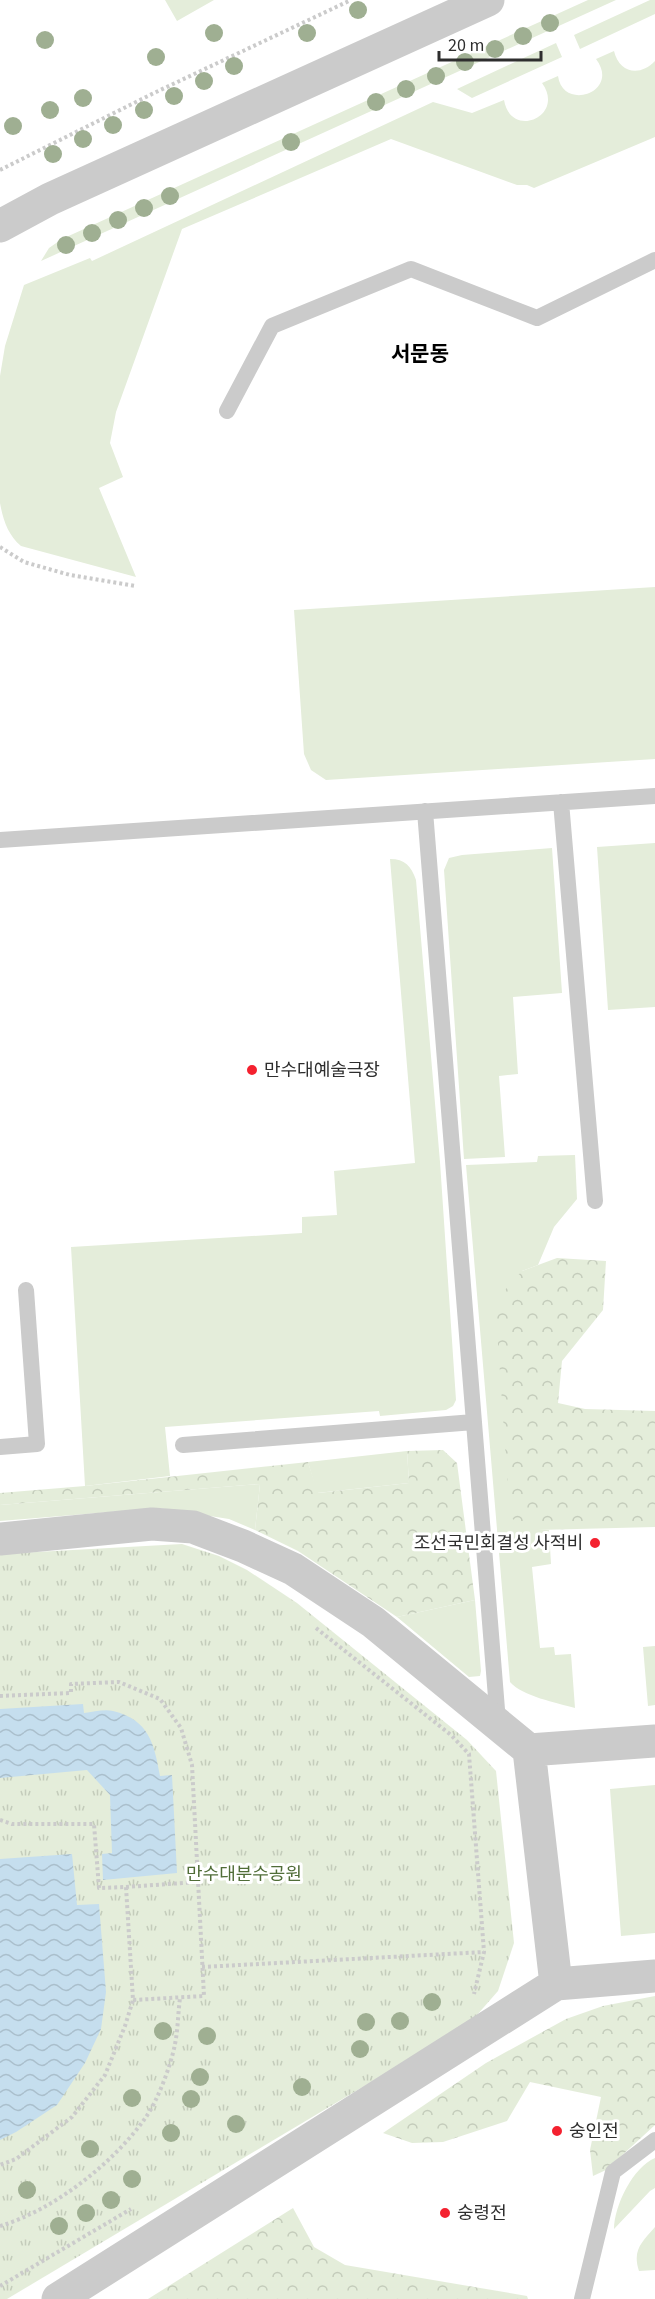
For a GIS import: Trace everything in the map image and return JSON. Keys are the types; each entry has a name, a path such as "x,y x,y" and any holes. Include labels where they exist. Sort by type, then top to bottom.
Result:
{"street":[{"path":"0,226 50,200 488,0"},
{"path":"0,1539 152,1524 193,1527 243,1546 293,1569 364,1616 529,1750 556,1984"},
{"path":"529,1750 655,1741"},
{"path":"58,2299 556,1984 655,1976"}],"lane":[{"path":"227,411 272,326 411,269 537,318 655,260"},
{"path":"0,840 655,796"},
{"path":"561,802 594,1201"},
{"path":"425,811 499,1725"},
{"path":"0,1447 37,1444 26,1290"},
{"path":"183,1445 474,1422"},
{"path":"582,2299 613,2172 655,2140"}],"path":[{"path":"0,170 154,93 351,0"},
{"path":"0,547 24,562 70,575 135,586"},
{"path":"308,1621 451,1735 469,1754 484,1952 472,2002"},
{"path":"0,1696 71,1693 70,1684 119,1682 160,1699 181,1728 192,1766 204,1996 133,2000"},
{"path":"0,1820 12,1824 94,1824 99,1888 198,1882"},
{"path":"0,2165 16,2159 72,2117 105,2075 126,2026 133,2000 126,1887"},
{"path":"202,1967 484,1952"},
{"path":"0,2226 16,2221 74,2189 111,2158 147,2116 165,2077 175,2045 180,1998"},
{"path":"0,2286 132,2209"}],"green space":[{"path":"165,0 214,0 177,21"},
{"path":"588,0 616,0 41,261 49,248 62,239"},
{"path":"650,0 655,0 655,14 580,49 574,35"},
{"path":"556,43 562,57 472,98 457,89"},
{"path":"614,51 620,64 631,70 643,69 655,61 655,137 534,188 517,185 391,139 182,229 116,412 110,443 123,477 99,488 136,577 21,546 13,537 9,532 0,503 0,376 5,346 24,285 90,258 92,261 433,102 472,113 504,100 509,112 516,119 525,121 535,119 547,105 548,95 542,83 558,76 562,87 570,93 579,95 588,93 601,81 602,71 596,59"},
{"path":"655,587 655,759 326,780 311,770 304,754 294,610"},
{"path":"655,843 655,1007 608,1010 597,847"},
{"path":"552,848 562,993 513,997 518,1074 499,1076 505,1157 464,1159 444,870 449,858 462,855"},
{"path":"390,859 400,860 407,864 416,880 440,1162 456,1400 453,1406 446,1410 380,1416 379,1411 165,1427 170,1476 85,1486 71,1247 302,1233 302,1217 337,1215 334,1171 415,1163"},
{"path":"575,1155 577,1199 554,1227 538,1265 522,1271 538,1530 549,1530 551,1564 532,1567 540,1648 554,1647 555,1655 571,1654 575,1708 531,1695 510,1682 466,1165 537,1162 538,1156"},
{"path":"557,1258 606,1261 603,1310 562,1361 558,1403 585,1409 655,1411 655,1527 538,1530 510,1518 495,1301 522,1271"},
{"path":"443,1450 457,1463 475,1600 397,1617 298,1551 255,1530 260,1484 0,1505 0,1493 308,1462 318,1493 409,1483 407,1451"},
{"path":"407,1451 409,1483 317,1493 308,1462"},
{"path":"260,1484 255,1530 229,1519 159,1508 0,1521 0,1505"},
{"name":"만수대분수공원","path":"182,1544 219,1556 247,1570 297,1603 467,1740 496,1771 514,1943 498,1991 470,2023 7,2299 0,2299 0,1554"},
{"path":"475,1600 480,1676 469,1677 397,1617"},
{"path":"655,1646 655,1705 648,1706 643,1647"},
{"path":"655,1785 655,1933 621,1936 610,1789"},
{"path":"655,1996 655,2125 606,2170 593,2176 590,2150 601,2097 530,2082 507,2121 443,2142 412,2143 383,2133 486,2063 566,2019 603,2006"},
{"path":"655,2158 655,2188 614,2229 617,2209 626,2188 639,2170"},
{"path":"293,2208 314,2247 345,2265 527,2296 528,2299 148,2299"},
{"path":"655,2227 655,2270 639,2271 638,2252 642,2242"}],"water":[{"path":"83,1704 84,1713 110,1710 135,1720 152,1743 160,1776 172,1775 177,1873 103,1880 102,1854 112,1853 110,1795 87,1770 0,1778 0,1709"},
{"path":"72,1854 77,1905 99,1904 106,1992 101,2029 85,2063 57,2105 0,2140 0,1859"}],"place":[{"name":"만수대예술극장","path":"252,1070"},
{"name":"조선국민회결성 사적비","path":"595,1543"},
{"name":"숭인전","path":"557,2131"},
{"name":"숭령전","path":"445,2213"}],"district":[{"name":"서문동","path":"420,354"}]}
